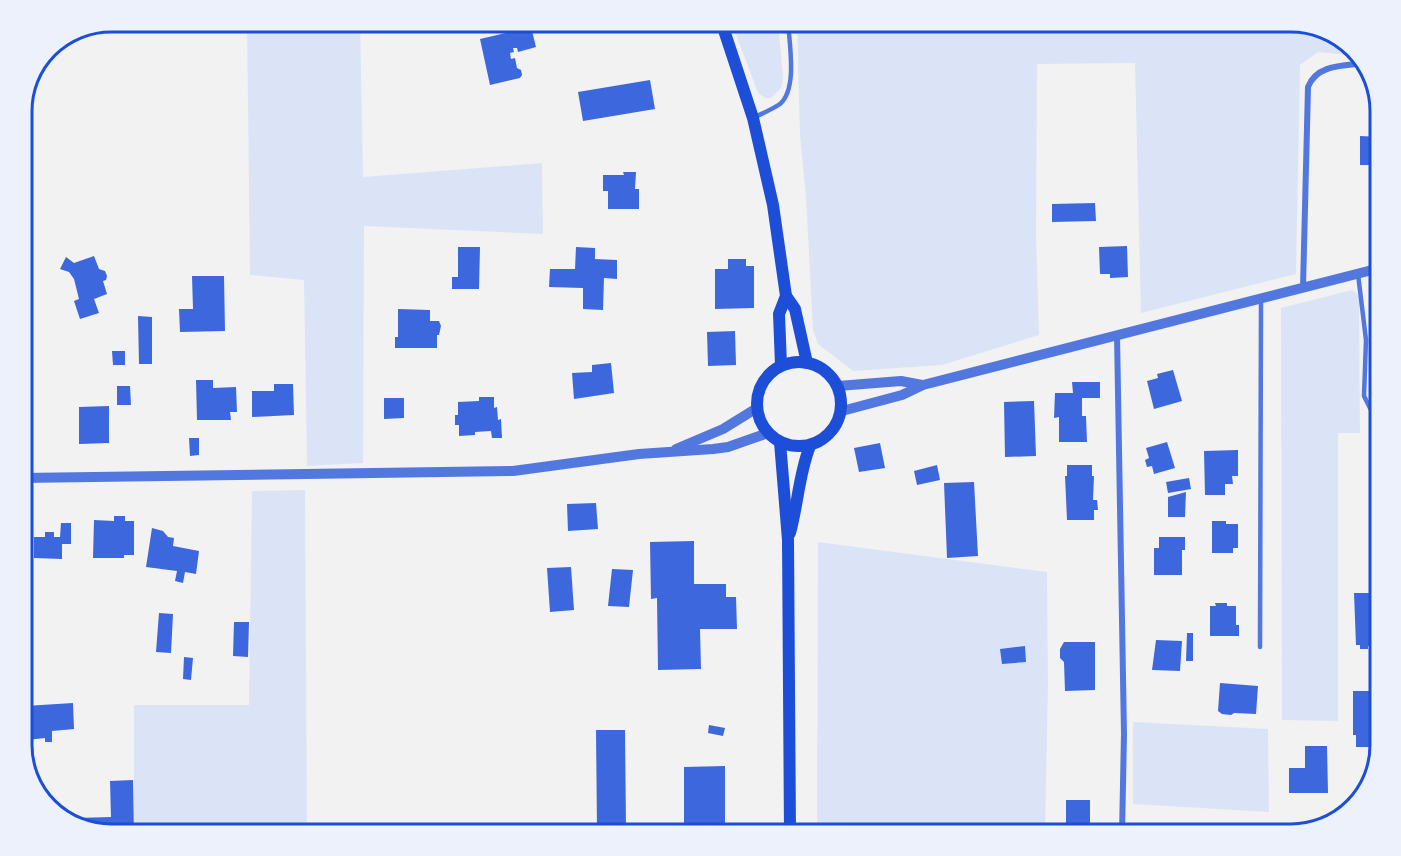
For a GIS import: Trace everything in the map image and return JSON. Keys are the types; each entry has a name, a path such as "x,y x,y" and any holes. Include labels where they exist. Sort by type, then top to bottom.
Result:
{"main road":[{"path":"726,32 753,118 773,205 786,296 795,309 807,363"},
{"path":"781,365 779,314 786,296"},
{"path":"796,362 807,363 820,367 831,376 838,386 842,399 842,411 831,434 810,446 798,447 780,442 768,433 760,420 757,408 758,395 771,372 781,365 796,362"},
{"path":"780,442 788,540 790,824"},
{"path":"788,540 804,460 810,446"}],"street":[{"path":"1303,288 1308,87 1312,78 1321,70 1354,65"},
{"path":"842,411 902,395 923,385 1369,271"},
{"path":"1117,335 1124,734 1122,824"},
{"path":"838,386 901,381 923,385"},
{"path":"670,451 723,429 757,408"},
{"path":"32,478 513,471 670,451 728,447 768,433"}],"lane":[{"path":"753,118 782,103 789,90 791,77 789,32"},
{"path":"1358,274 1366,339 1364,396 1369,407"},
{"path":"1260,647 1262,299"}],"shaded area":[{"path":"247,32 360,32 363,177 542,163 543,234 364,226 363,463 307,466 304,280 250,275"},
{"path":"735,32 779,32 783,78 781,88 771,98 765,98 758,93"},
{"path":"797,32 1301,32 1330,42 1346,55 1318,52 1300,65 1296,274 1141,313 1135,63 1037,64 1036,233 1039,335 942,365 853,371 818,344 813,330 806,197 800,136"},
{"path":"1352,290 1359,298 1360,433 1338,433 1338,721 1282,720 1281,308"},
{"path":"305,490 307,824 134,824 134,705 249,705 252,491"},
{"path":"818,542 1047,572 1045,824 817,824"},
{"path":"1133,722 1268,729 1269,812 1133,804"}],"building":[{"path":"510,32 532,32 536,47 518,52 517,48 513,48 514,52 510,53 511,59 515,58 517,68 521,70 522,75 520,78 490,85 480,39"},
{"path":"650,80 655,109 583,121 578,92"},
{"path":"1360,136 1369,136 1369,165 1360,165"},
{"path":"623,172 636,172 635,189 639,189 639,209 608,209 608,191 603,191 603,175 624,175"},
{"path":"1095,203 1096,221 1052,222 1052,204"},
{"path":"1127,246 1128,277 1110,278 1110,274 1100,274 1099,247"},
{"path":"458,247 480,247 479,289 452,289 452,277 458,277"},
{"path":"576,247 595,248 595,259 617,260 617,279 604,278 603,310 583,309 583,288 549,287 550,269 575,269"},
{"path":"94,256 99,269 105,271 107,276 103,281 107,294 94,299 99,313 80,319 74,301 79,299 74,279 69,272 60,269 66,257 74,263"},
{"path":"728,259 746,259 746,266 754,266 754,308 715,309 715,269 728,269"},
{"path":"192,276 224,276 225,331 180,332 179,309 193,309"},
{"path":"398,309 430,310 430,321 439,321 441,326 439,335 437,335 437,348 395,348 395,337 398,337"},
{"path":"138,316 152,317 152,364 139,364"},
{"path":"735,331 736,365 708,366 707,332"},
{"path":"112,351 125,351 125,365 113,365"},
{"path":"611,363 614,393 574,399 572,373 592,372 592,365"},
{"path":"1173,370 1182,401 1154,409 1147,381 1158,378 1157,374"},
{"path":"196,380 213,380 213,388 236,387 237,412 230,412 231,420 197,420"},
{"path":"1072,382 1100,382 1100,398 1082,398 1082,416 1086,416 1087,442 1059,442 1059,417 1054,418 1055,393 1073,393"},
{"path":"274,384 293,384 294,415 252,417 252,391 274,391"},
{"path":"117,386 130,386 131,405 117,405"},
{"path":"479,397 494,397 494,408 497,407 498,420 501,419 502,438 492,438 491,431 459,436 459,425 455,425 458,402 479,401"},
{"path":"384,398 404,398 404,418 384,419"},
{"path":"1034,401 1036,456 1005,457 1004,402"},
{"path":"109,406 109,443 79,444 79,407"},
{"path":"189,438 199,438 199,455 190,456"},
{"path":"1167,442 1175,468 1154,474 1152,466 1147,467 1145,460 1149,458 1146,448"},
{"path":"880,443 885,468 859,472 854,448"},
{"path":"1238,450 1238,476 1232,476 1233,484 1225,484 1225,495 1205,495 1204,451"},
{"path":"937,465 940,480 917,485 914,471"},
{"path":"1067,465 1092,465 1093,500 1097,500 1098,510 1094,510 1094,520 1067,520 1065,476 1067,476"},
{"path":"1189,478 1191,489 1168,493 1166,482"},
{"path":"974,482 978,556 947,558 944,483"},
{"path":"1186,492 1185,517 1168,517 1168,497"},
{"path":"596,503 598,529 568,531 567,504"},
{"path":"114,516 125,516 125,521 134,521 134,555 124,555 124,558 93,558 94,520 114,521"},
{"path":"1212,521 1238,524 1238,548 1233,548 1233,553 1212,553"},
{"path":"61,523 71,523 71,544 62,544 62,559 34,558 34,537 45,537 45,532 54,532 54,537 60,537"},
{"path":"152,528 163,531 168,537 174,538 173,546 199,551 196,574 185,572 183,583 175,581 177,571 146,567"},
{"path":"1159,537 1185,537 1185,550 1182,550 1182,575 1154,575 1154,548 1159,548"},
{"path":"694,541 694,584 726,584 726,597 736,597 737,629 700,629 701,669 658,670 657,598 651,599 650,542"},
{"path":"571,567 574,610 550,612 547,568"},
{"path":"612,569 633,570 629,607 608,606"},
{"path":"1354,593 1370,593 1370,646 1368,649 1360,649 1360,645 1356,645"},
{"path":"1215,603 1236,606 1236,625 1239,625 1239,636 1210,636 1210,606 1216,606"},
{"path":"159,613 173,614 171,653 156,652"},
{"path":"234,622 249,622 248,657 233,656"},
{"path":"1187,633 1193,633 1193,661 1186,661"},
{"path":"1156,640 1182,641 1180,671 1152,670"},
{"path":"1064,642 1095,642 1095,690 1065,691 1064,662 1060,658 1060,649"},
{"path":"1025,646 1026,662 1002,664 1000,649"},
{"path":"184,657 193,658 191,680 183,679"},
{"path":"1220,683 1258,686 1256,714 1234,713 1231,715 1218,711"},
{"path":"1353,691 1370,691 1370,747 1356,747 1356,735 1353,735"},
{"path":"73,703 74,729 52,731 52,742 45,742 45,738 32,739 32,706"},
{"path":"709,725 725,728 723,736 708,733"},
{"path":"596,730 625,730 626,824 597,824"},
{"path":"1305,746 1327,746 1328,793 1289,793 1289,768 1305,768"},
{"path":"725,766 725,824 684,824 684,767"},
{"path":"133,780 134,824 100,824 80,818 111,817 110,781"},
{"path":"1066,800 1090,800 1090,824 1066,824"}]}
